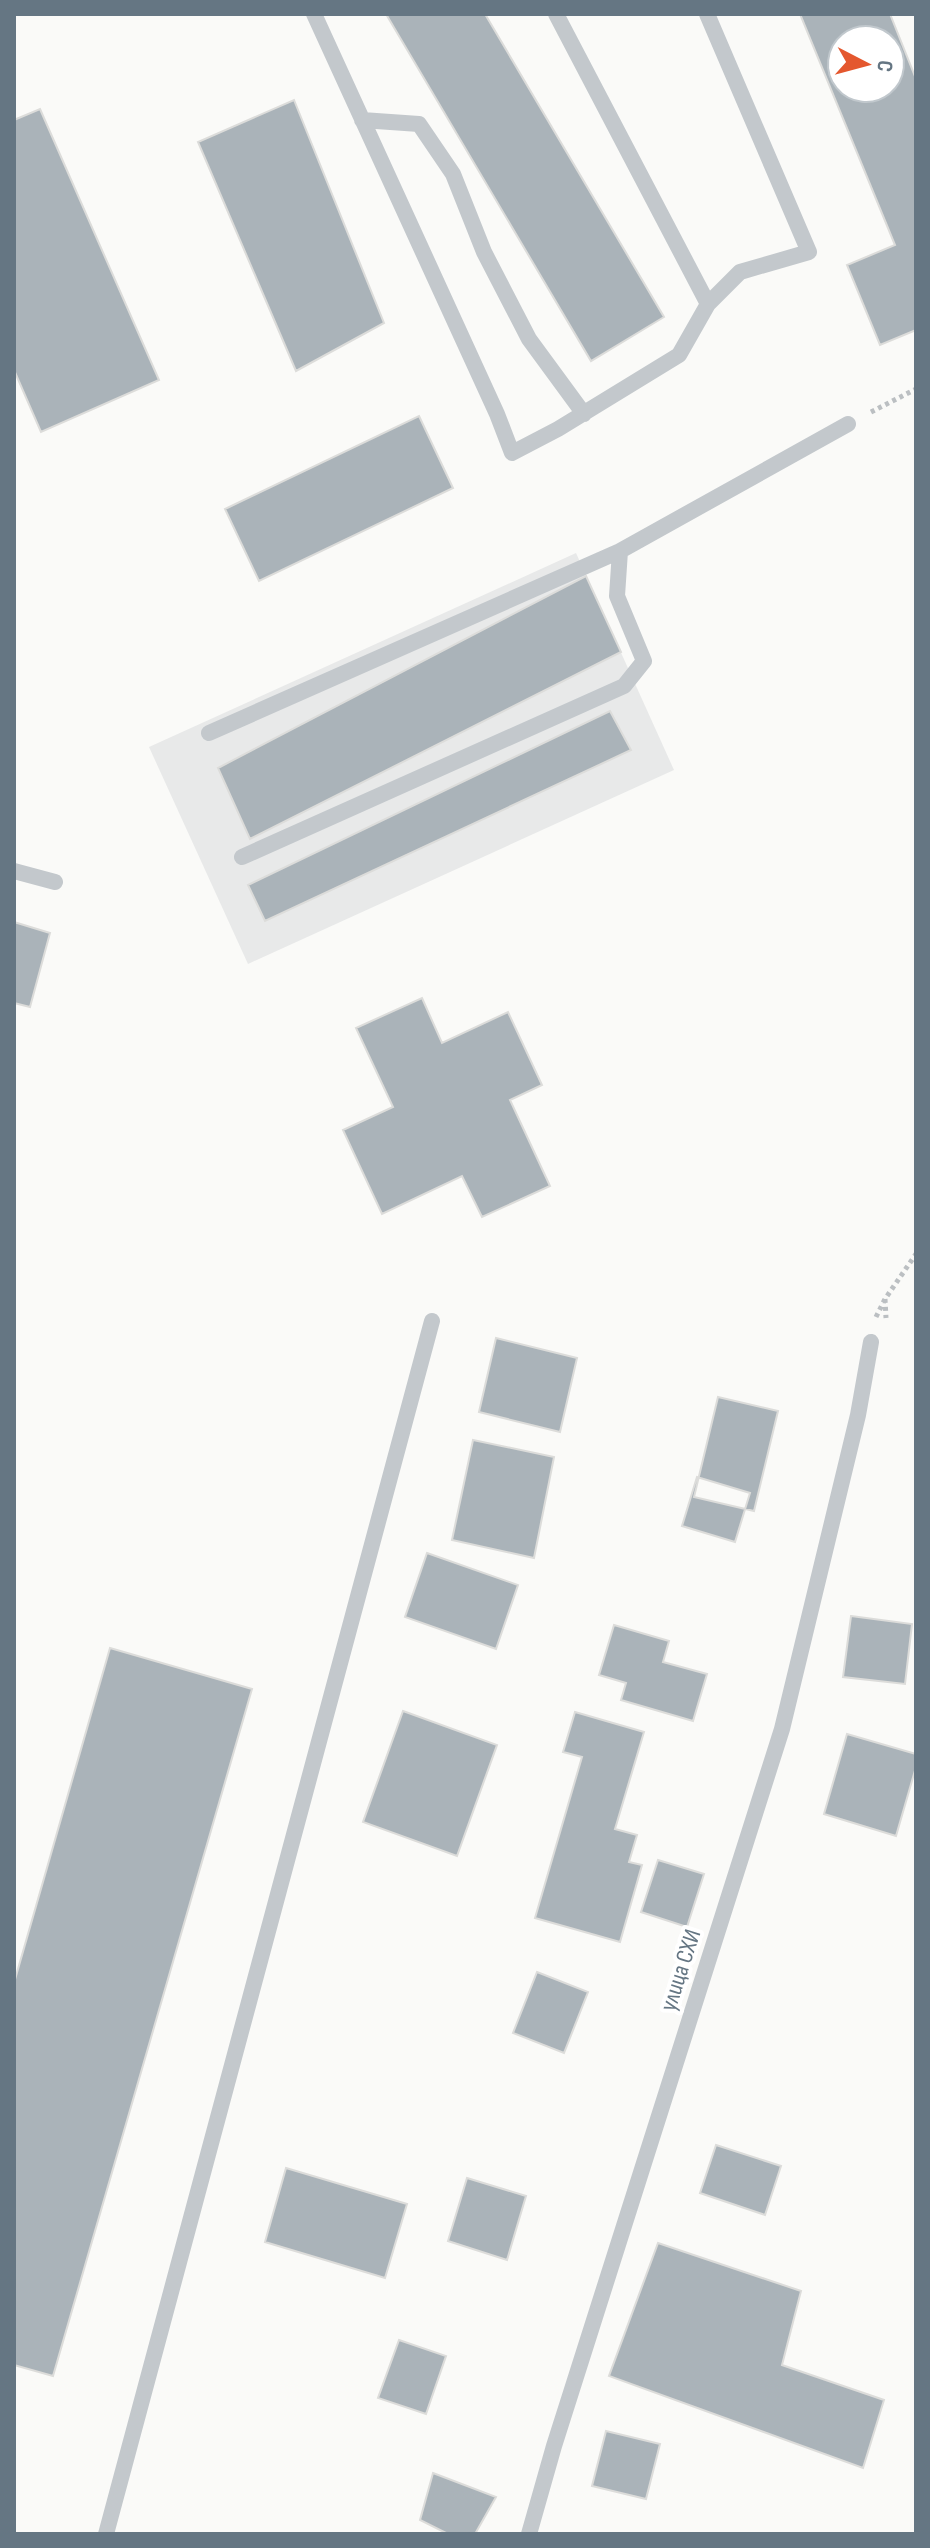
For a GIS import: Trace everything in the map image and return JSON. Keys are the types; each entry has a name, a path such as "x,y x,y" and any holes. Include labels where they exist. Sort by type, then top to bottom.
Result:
{"lane":[{"path":"314,14 512,453 584,414 679,355 708,304 740,272 809,252 707,14"},
{"path":"556,14 708,304"},
{"path":"362,120 419,124 453,174 484,252 529,339 584,414"},
{"path":"209,733 620,551 848,424"},
{"path":"242,857 624,686 644,661 617,596 620,551"},
{"path":"14,871 55,882"},
{"path":"106,2534 432,1321"},
{"name":"улица СХИ","path":"529,2534 558,2432 782,1729 858,1415 871,1342"}],"path":[{"path":"848,424 916,389"},
{"path":"873,1322 916,1254"}],"shaded area":[{"path":"576,553 674,770 248,964 149,747"}],"building":[{"path":"386,14 485,14 664,317 591,361"},
{"path":"800,14 890,14 894,24 826,24 826,77"},
{"path":"906,54 916,79 916,330 880,345 847,265 895,245 837,104 906,104"},
{"path":"294,100 384,323 296,371 198,142"},
{"path":"40,109 159,380 41,432 14,370 14,120"},
{"path":"419,416 453,488 259,581 225,509"},
{"path":"586,576 621,652 250,839 218,768"},
{"path":"610,711 631,750 265,921 248,885"},
{"path":"14,922 50,933 30,1007 14,1003"},
{"path":"422,998 442,1043 508,1012 542,1085 510,1100 550,1186 482,1217 462,1176 382,1214 343,1130 393,1107 356,1028"},
{"path":"496,1338 577,1358 560,1432 479,1412"},
{"path":"718,1397 778,1411 754,1511 694,1497"},
{"path":"473,1440 554,1457 534,1558 452,1540"},
{"path":"697,1477 750,1493 735,1542 682,1526"},
{"path":"427,1553 518,1585 496,1649 405,1617"},
{"path":"851,1616 912,1624 905,1684 843,1677"},
{"path":"614,1625 669,1641 663,1662 707,1674 693,1721 621,1700 626,1683 599,1675"},
{"path":"110,1648 252,1689 53,2376 14,2365 14,1983"},
{"path":"403,1711 497,1745 457,1856 363,1822"},
{"path":"575,1712 644,1732 615,1829 637,1835 629,1862 642,1865 620,1942 535,1918 582,1757 563,1752"},
{"path":"847,1734 916,1754 916,1767 896,1836 824,1814"},
{"path":"658,1860 704,1874 687,1927 641,1912"},
{"path":"537,1972 588,1992 564,2053 513,2033"},
{"path":"716,2145 781,2166 765,2215 700,2193"},
{"path":"286,2168 407,2204 385,2278 265,2242"},
{"path":"467,2178 526,2196 507,2260 448,2241"},
{"path":"658,2243 801,2291 782,2365 884,2400 863,2468 609,2376"},
{"path":"399,2340 446,2356 426,2414 378,2398"},
{"path":"606,2431 660,2444 646,2499 592,2486"},
{"path":"433,2473 496,2497 475,2534 448,2534 420,2520"}]}
